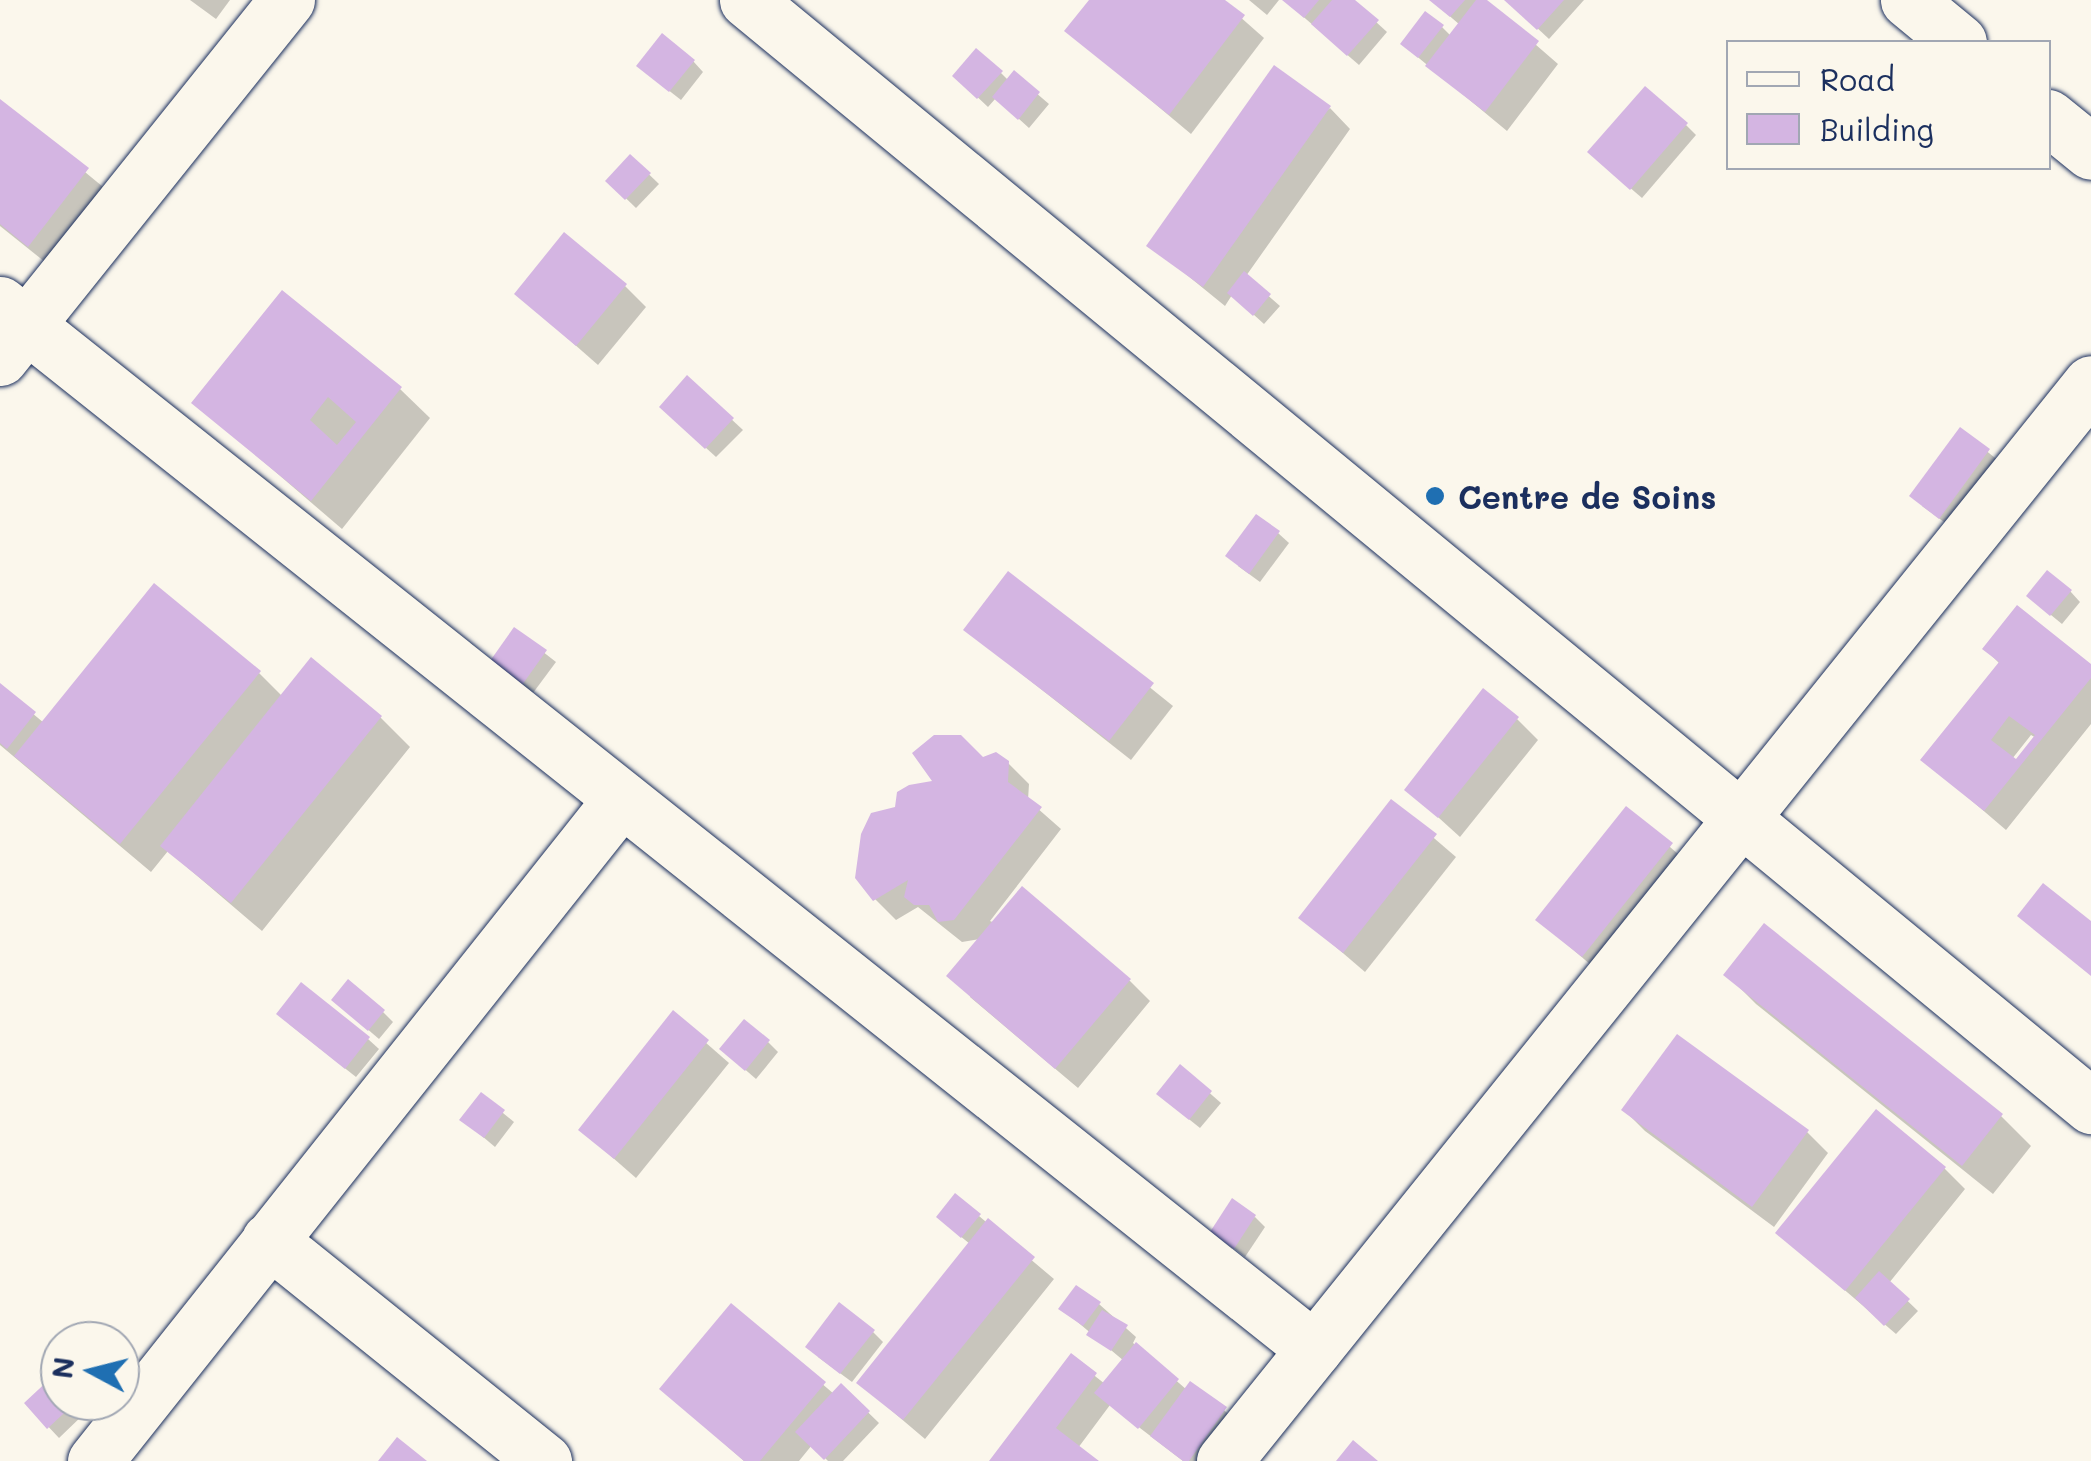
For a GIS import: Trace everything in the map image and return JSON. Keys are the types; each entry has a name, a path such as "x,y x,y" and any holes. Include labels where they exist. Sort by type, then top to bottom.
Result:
{"street":[{"path":"287,0 9,329 620,799 1314,1349"},
{"path":"747,0 2091,1106"},
{"path":"1908,0 1957,40"},
{"path":"2051,119 2091,152"},
{"path":"1224,1461 2091,383"},
{"path":"95,1461 620,799"},
{"path":"269,1240 544,1461"}],"building":[{"path":"1089,0 1225,0 1245,15 1169,115 1064,31"},
{"path":"1282,0 1319,0 1304,18"},
{"path":"1332,0 1355,0 1379,20 1347,56 1311,24"},
{"path":"1429,0 1465,0 1450,17"},
{"path":"1476,0 1487,0 1539,41 1485,112 1425,66"},
{"path":"1504,0 1564,0 1537,30"},
{"path":"1425,11 1444,25 1418,58 1400,44"},
{"path":"662,33 695,60 669,92 636,66"},
{"path":"976,48 1003,71 977,99 952,76"},
{"path":"1274,65 1331,106 1203,287 1146,246"},
{"path":"1014,70 1040,92 1018,120 992,97"},
{"path":"1645,86 1688,123 1630,190 1587,152"},
{"path":"0,99 89,168 28,247 0,224"},
{"path":"630,154 651,173 625,200 605,181"},
{"path":"564,232 627,284 576,346 514,294"},
{"path":"1244,271 1271,294 1253,316 1227,293"},
{"path":"282,290 402,387 311,501 191,403","holes":["328,397 356,422 337,445 310,420"]},
{"path":"687,375 734,418 705,449 659,407"},
{"path":"1960,427 1990,449 1939,519 1909,496"},
{"path":"1256,514 1280,531 1249,574 1225,556"},
{"path":"2047,570 2072,590 2050,616 2026,596"},
{"path":"1008,571 1154,683 1109,741 963,630"},
{"path":"154,583 261,671 120,844 14,756"},
{"path":"2017,605 2091,664 2091,678 1984,811 1920,760 1999,662 1982,649","holes":["2009,716 2035,735 2016,759 1991,740"]},
{"path":"514,627 547,650 522,685 490,661"},
{"path":"311,657 382,716 231,903 160,846"},
{"path":"0,683 36,712 7,749 0,743"},
{"path":"1483,688 1519,717 1438,818 1404,790"},
{"path":"934,735 961,735 983,757 996,752 1009,761 1008,782 1042,807 954,920 938,922 929,905 914,905 904,897 908,880 873,901 855,878 861,834 871,813 895,807 897,792 909,785 932,781 912,753"},
{"path":"1391,799 1437,834 1343,953 1298,918"},
{"path":"1626,806 1673,843 1582,957 1535,920"},
{"path":"2043,883 2091,921 2091,976 2017,916"},
{"path":"1022,886 1131,979 1055,1069 946,976"},
{"path":"1764,923 2003,1114 1962,1166 1723,975"},
{"path":"348,979 385,1010 368,1031 331,1000"},
{"path":"301,982 370,1037 345,1069 276,1014"},
{"path":"673,1010 709,1040 614,1159 578,1130"},
{"path":"744,1019 770,1040 745,1071 719,1049"},
{"path":"1677,1034 1809,1130 1752,1207 1621,1110"},
{"path":"1180,1064 1212,1091 1189,1120 1156,1094"},
{"path":"481,1092 505,1110 484,1138 459,1120"},
{"path":"1876,1109 1946,1167 1845,1291 1775,1233"},
{"path":"955,1193 981,1214 961,1238 936,1217"},
{"path":"1232,1198 1256,1215 1234,1249 1210,1232"},
{"path":"988,1218 1035,1257 903,1420 856,1383"},
{"path":"1879,1271 1910,1299 1884,1326 1855,1298"},
{"path":"1076,1285 1101,1302 1083,1326 1058,1309"},
{"path":"839,1302 875,1330 840,1374 805,1347"},
{"path":"731,1303 826,1382 760,1461 744,1461 659,1389"},
{"path":"1102,1310 1128,1325 1111,1351 1086,1335"},
{"path":"1136,1342 1179,1379 1138,1429 1094,1393"},
{"path":"1071,1353 1097,1373 1056,1428 1099,1461 989,1461"},
{"path":"1190,1381 1227,1407 1189,1461 1183,1461 1150,1436"},
{"path":"841,1383 870,1411 824,1460 795,1432"},
{"path":"40,1388 40,1421 56,1421 47,1429 24,1403"},
{"path":"397,1437 427,1461 378,1461"},
{"path":"1353,1440 1378,1461 1336,1461"}],"place":[{"name":"Centre de Soins","path":"1435,496"}]}
